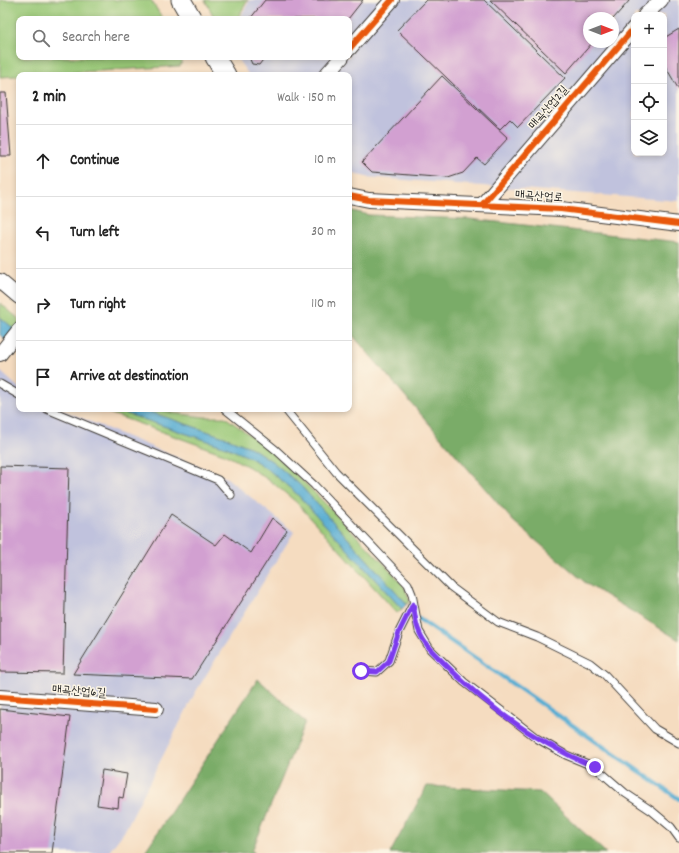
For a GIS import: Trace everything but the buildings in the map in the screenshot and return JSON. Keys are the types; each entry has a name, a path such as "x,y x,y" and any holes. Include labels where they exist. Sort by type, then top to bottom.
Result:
{"street":[{"path":"181,0 190,16"},
{"path":"352,46 392,0"},
{"path":"648,12 661,0"},
{"name":"매곡산업2길","path":"482,205 631,31"},
{"path":"217,60 224,72"},
{"path":"329,72 339,60"},
{"name":"매곡산업로","path":"352,197 376,201 561,209 679,224"},
{"path":"0,281 16,294"},
{"path":"0,354 16,334"},
{"name":"매곡산업6길","path":"0,697 156,709"}],"lane":[{"path":"0,384 16,393"},
{"path":"54,412 218,480 232,495"},
{"path":"229,412 276,450 314,485 408,584 419,631 430,649 464,682 538,739 566,755 595,767 625,793 652,810 671,827 679,838"},
{"path":"287,412 336,472 451,588 498,622 537,637 590,663 605,675 655,729 679,743"},
{"path":"361,671 377,672 389,661 399,632 413,604"}],"shaded area":[{"path":"250,0 679,0 679,201 366,177 352,172 352,72 247,72 238,60 352,60 352,16 241,16"},
{"path":"0,371 16,385 16,412 67,412 227,478 294,532 195,693 124,832 108,853 0,853"}],"green space":[{"path":"0,0 151,0 161,16 16,16 16,60 183,60 180,66 82,72 16,72 16,76 0,77"},
{"path":"205,0 248,0 239,16 213,16"},
{"path":"352,211 369,215 470,219 679,242 679,640 587,584 513,521 352,334"},
{"path":"0,303 16,316 16,330 0,317"},
{"path":"106,412 122,412 226,447 251,458 270,471 297,494 402,609 397,613 296,502 273,483 249,467 224,454"},
{"path":"150,412 170,412 205,417 225,417 269,449 313,491 391,571 404,586 410,602 407,604 300,485 273,462 252,448"},
{"path":"258,679 305,722 252,851 255,853 144,853"},
{"path":"427,786 540,792 606,853 390,853"}],"water":[{"path":"0,317 16,330 16,349 0,335"},
{"path":"122,412 150,412 252,448 273,462 300,485 407,604 402,609 297,494 270,471 251,458 226,447"}],"waterway":[{"path":"419,619 679,799"}],"cycle path":[{"path":"352,46 392,0"},
{"path":"482,205 631,31"},
{"path":"352,197 369,200 561,209 679,224"},
{"path":"0,697 156,709"}],"route":[{"path":"361,671 377,672 389,661 399,632 413,604 419,631 430,649 464,682 538,739 566,755 595,767"}]}
